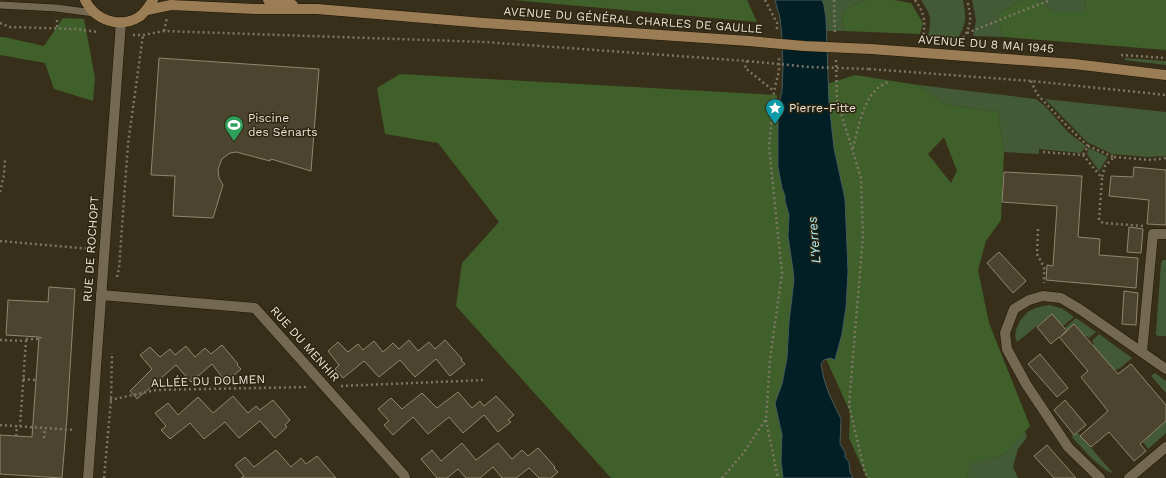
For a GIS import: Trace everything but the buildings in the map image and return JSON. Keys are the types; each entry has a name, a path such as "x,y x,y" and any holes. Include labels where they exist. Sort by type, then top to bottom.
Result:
{"main road":[{"path":"85,0 94,13 105,20 121,22 139,17 147,10 153,0"},
{"name":"AVENUE DU GÉNÉRAL CHARLES DE GAULLE","path":"268,0 316,9"},
{"name":"AVENUE DU GÉNÉRAL CHARLES DE GAULLE","path":"147,10 171,6 256,9 316,9 492,24 804,46"},
{"name":"AVENUE DU 8 MAI 1945","path":"804,46 871,49 1074,64 1166,76"}],"street":[{"name":"RUE DE ROCHOPT","path":"88,478 121,22"},
{"path":"1142,352 1153,234 1166,234"},
{"name":"RUE DU MENHIR","path":"101,295 256,308 404,475 405,478"},
{"path":"1100,478 1068,447 1026,384 1007,349 1005,332 1014,309 1029,300 1043,296 1061,298 1081,310 1166,369"},
{"path":"1129,478 1166,447"}],"lane":[{"path":"0,5 56,8 94,13"}],"path":[{"path":"765,0 777,23 777,31"},
{"path":"834,0 835,39"},
{"path":"915,0 921,9 925,22 923,41"},
{"path":"960,43 967,33 971,15 967,0"},
{"path":"967,33 1002,20 1024,9 1051,0"},
{"path":"0,23 10,27 143,35 164,31 485,42 1031,81 1166,95"},
{"path":"114,296 119,269 128,144 143,35"},
{"path":"835,54 837,100 861,178 863,236 849,404 865,473 868,478"},
{"path":"779,55 780,71 774,91 769,147 782,273 770,359 766,419 779,478"},
{"path":"747,60 745,68 774,91"},
{"path":"852,149 867,102 876,89 889,81"},
{"path":"1031,81 1037,94 1088,146 1114,157 1151,160 1166,158"},
{"path":"1083,155 1088,146"},
{"path":"1043,152 1083,155 1102,178"},
{"path":"1114,157 1105,166 1102,178 1099,220 1103,223 1145,226 1153,234"},
{"path":"0,192 4,175 5,159"},
{"path":"1038,229 1037,254 1044,267 1043,296"},
{"path":"0,241 104,250"},
{"path":"0,340 40,340 41,337"},
{"path":"16,436 24,379 26,339"},
{"path":"104,478 111,400 112,352"},
{"path":"24,379 36,380"},
{"name":"ALLÉE DU DOLMEN","path":"94,403 156,390 485,380"},
{"path":"722,478 742,455 766,419"},
{"path":"0,425 74,430"},
{"path":"44,438 45,428"}],"green space":[{"path":"513,0 747,0 757,22"},
{"path":"822,0 865,0 847,8 842,16 844,31 826,31 825,11"},
{"path":"865,0 894,0 911,3 923,23 920,34 844,31 842,16 847,8"},
{"path":"921,0 963,0 965,20 958,38 928,36 930,17"},
{"path":"972,0 1021,0 997,15 1003,37 973,36 976,20"},
{"path":"1021,0 1037,0 1055,12 1086,12 1085,0 1166,0 1166,50 1003,37 997,15"},
{"path":"1037,0 1085,0 1086,12 1055,12"},
{"path":"63,18 84,19 95,78 93,101 54,89 45,63 0,55 0,37 44,46"},
{"path":"1125,58 1166,61 1166,65 1125,60"},
{"path":"400,74 777,95 788,170 800,298 799,478 611,478 456,306 462,263 499,222 438,143 385,134 377,88"},
{"path":"855,75 918,85 948,105 998,112 1004,152 1001,220 986,241 978,270 989,323 1030,426 1004,455 971,463 967,478 867,478 849,438 850,412 822,350 821,86","holes":["944,137 957,171 951,183 928,154"]},
{"path":"918,85 1036,99 1045,106 1068,132 1086,146 1081,153 1039,149 1039,154 1004,152 998,112 948,105"},
{"path":"1045,99 1166,112 1166,156 1148,157 1112,154 1087,142"},
{"path":"1089,148 1108,157 1099,171 1087,154"},
{"path":"1163,260 1166,260 1166,336 1159,336 1156,335 1156,332 1161,263"},
{"path":"1050,305 1063,309 1074,317 1063,326 1052,314 1017,342 1015,333 1016,329 1024,316 1033,309"},
{"path":"1076,318 1096,332 1089,338 1087,336 1085,337 1074,324 1067,331 1065,328"},
{"path":"1099,334 1132,358 1107,376 1092,345 1094,344 1092,341"},
{"path":"1155,373 1166,381 1166,393 1151,376"},
{"path":"1166,421 1166,433 1148,449 1143,442"},
{"path":"1025,431 1027,437 1018,449 1013,467 1018,478 967,478 970,463 1004,455"},
{"path":"1077,432 1113,473 1103,468 1085,452 1072,437 1073,433"}],"water":[{"name":"L'Yerres","path":"775,0 822,0 824,5 826,19 829,103 834,148 845,199 848,271 846,307 842,334 835,360 830,358 824,360 821,364 829,394 841,419 840,444 845,452 845,457 849,462 850,472 853,478 783,478 781,460 782,435 775,403 782,384 787,358 789,322 794,280 788,236 789,215 778,167 778,108 782,91 783,66 780,18"}],"place":[{"name":"Pierre-Fitte","path":"775,125"},
{"name":"Piscine des Sénarts","path":"234,142"}]}
